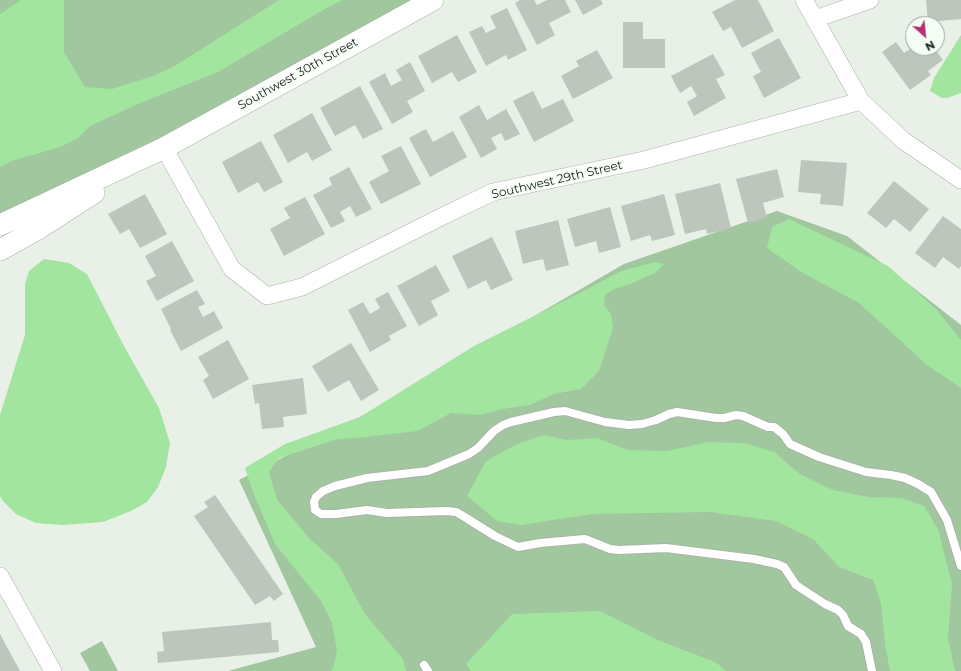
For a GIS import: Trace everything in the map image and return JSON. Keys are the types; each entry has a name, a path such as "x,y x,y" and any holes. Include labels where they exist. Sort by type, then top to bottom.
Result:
{"street":[{"name":"Southwest 30th Street","path":"0,225 164,148 433,0"},
{"path":"804,0 861,101 904,141 961,180"},
{"path":"815,19 870,0"},
{"name":"Southwest 29th Street","path":"164,148 232,269 267,296 302,286 493,192 644,160 861,101"},
{"name":"Southwest 30th Street","path":"0,250 38,229 164,148"},
{"path":"0,576 53,671"}],"lane":[{"path":"872,671 866,642 861,634 848,626 843,615 838,610 825,604 796,586 784,567 777,564 754,559 666,548 610,549 585,539 540,543 518,548 456,512 446,510 387,513 367,510 336,514 321,514 315,510 314,502 316,497 323,491 335,486 367,478 428,471 469,454 478,448 494,431 503,425 554,412 565,411 605,422 629,425 642,424 677,412 716,418 743,416 768,427 774,427 783,434 790,444 820,457 866,472 905,478 931,492 947,520 961,566"}],"shaded area":[{"path":"0,0 415,0 115,162 0,217"},
{"path":"21,0 64,0 64,52 85,87 112,89 153,76 173,67 279,0 343,0 218,72 140,103 90,126 77,139 60,147 12,161 0,167 0,14"},
{"path":"961,35 961,93 947,98 942,98 930,91 934,78"},
{"path":"777,211 847,236 961,325 961,671 228,671 316,647 239,480 355,420 624,264"},
{"path":"789,219 888,266 937,310 961,340 961,388 927,365 859,303 801,272 767,248 772,227"},
{"path":"44,259 69,263 87,274 125,348 159,408 170,443 166,467 158,487 147,502 131,511 103,522 63,525 36,523 16,514 0,496 0,415 25,335 25,284 29,271"},
{"path":"655,262 664,264 655,273 614,289 605,295 604,305 611,314 613,328 599,371 581,389 554,394 530,405 503,409 479,415 451,413 418,431 338,439 279,458 269,472 277,500 310,539 338,564 365,614 403,659 406,671 331,671 337,651 332,623 321,601 275,544 253,492 245,468 285,444 360,417 474,346 621,271"},
{"path":"544,435 567,440 597,438 628,450 667,451 708,442 744,443 774,452 800,474 833,490 869,497 901,498 924,506 938,529 952,584 948,638 955,671 890,671 885,644 881,603 873,580 839,567 813,539 776,521 710,512 592,514 521,525 497,521 467,496 486,461 517,444"},
{"path":"600,611 658,640 717,663 726,671 471,671 466,664 512,614"},
{"path":"102,641 118,671 90,671 80,653"}],"building":[{"path":"520,0 534,0 537,5 547,0 565,0 571,12 549,23 555,35 537,45 515,3"},
{"path":"575,0 601,0 603,4 583,15"},
{"path":"735,0 758,0 774,31 742,48 731,27 723,31 712,12"},
{"path":"926,0 961,0 961,19 945,20 945,16 927,16"},
{"path":"507,8 527,50 508,60 506,55 486,66 469,32 482,26 486,33 496,28 490,16"},
{"path":"623,22 643,22 643,39 665,39 665,68 623,68"},
{"path":"457,35 477,72 458,82 452,72 432,83 418,56"},
{"path":"779,38 801,78 764,98 753,76 761,72 751,53"},
{"path":"896,42 905,52 905,56 940,56 943,60 928,71 931,75 910,90 882,52"},
{"path":"597,50 613,78 573,99 561,76 579,66 576,61"},
{"path":"713,54 725,75 716,79 726,98 694,116 687,102 697,96 691,86 680,93 671,76"},
{"path":"410,62 425,91 407,101 413,112 392,124 369,82 385,73 391,86 402,80 396,70"},
{"path":"360,86 383,129 363,139 355,125 335,136 320,108"},
{"path":"533,91 542,109 563,99 574,121 534,142 513,101"},
{"path":"479,105 487,120 506,109 520,134 505,141 501,133 491,138 497,149 481,158 459,117"},
{"path":"312,113 332,150 312,161 307,152 288,163 273,135"},
{"path":"426,129 433,142 453,131 467,157 430,177 409,138"},
{"path":"261,141 283,182 264,192 258,182 238,193 222,162"},
{"path":"401,146 421,184 381,204 369,182 389,171 381,156"},
{"path":"801,160 847,163 843,206 820,204 821,194 798,192"},
{"path":"349,167 372,209 356,217 350,206 340,212 345,221 331,228 313,195 332,185 329,178"},
{"path":"777,169 784,197 763,203 767,218 748,223 736,179"},
{"path":"894,181 929,209 910,232 894,219 886,228 867,213"},
{"path":"720,183 731,228 707,234 706,229 685,234 675,194"},
{"path":"145,194 167,234 140,248 129,229 120,234 108,214"},
{"path":"664,194 675,235 652,241 650,235 631,241 621,206"},
{"path":"305,197 325,234 284,256 270,229 290,218 284,208"},
{"path":"610,207 621,247 599,253 596,241 575,247 567,219"},
{"path":"943,216 961,229 961,266 959,269 943,257 935,268 915,253"},
{"path":"558,220 569,265 546,271 543,259 523,264 515,231"},
{"path":"492,237 513,280 491,290 486,280 468,289 452,256"},
{"path":"172,241 194,281 157,301 146,281 156,276 145,256"},
{"path":"436,265 450,291 431,301 438,315 419,326 397,286"},
{"path":"197,290 205,304 198,307 203,317 214,311 223,328 181,351 161,309"},
{"path":"388,292 407,326 389,336 391,340 370,352 348,310 363,302 370,314 380,308 375,299"},
{"path":"228,340 249,379 213,399 203,380 209,376 198,357"},
{"path":"351,343 379,390 361,401 349,380 328,392 312,366"},
{"path":"303,378 307,414 283,417 284,427 262,429 259,403 255,404 252,385"},
{"path":"215,495 283,594 274,601 270,596 255,605 194,516 208,507 204,502"},
{"path":"271,622 272,640 278,640 279,652 158,663 157,652 164,651 162,632"},
{"path":"0,634 20,671 0,671"}]}
